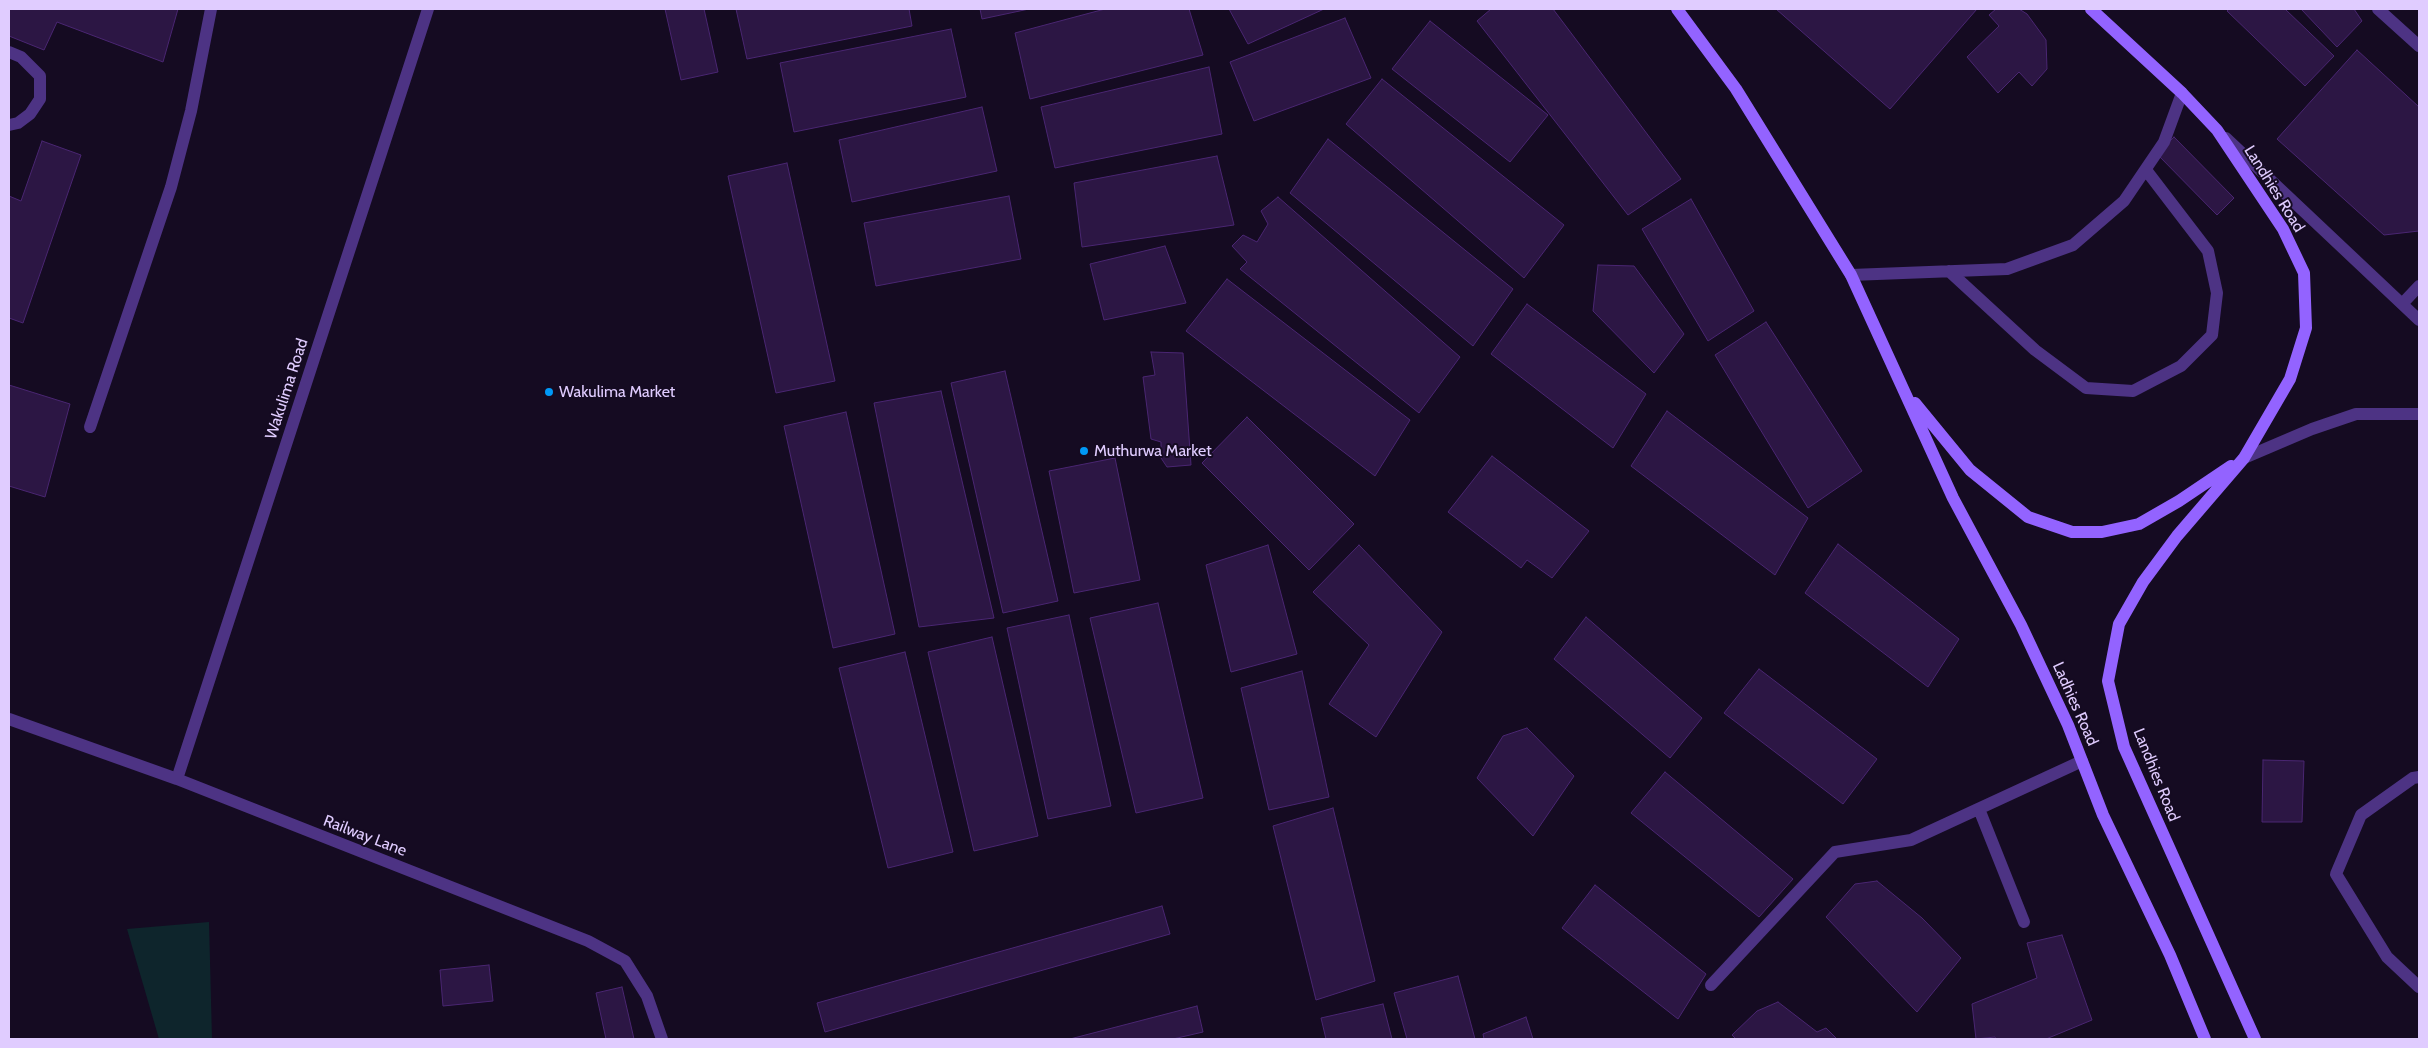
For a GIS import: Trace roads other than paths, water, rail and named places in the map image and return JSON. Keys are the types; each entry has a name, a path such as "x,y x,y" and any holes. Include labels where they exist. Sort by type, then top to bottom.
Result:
{"main road":[{"path":"1676,9 1736,89 1851,275 1902,388"},
{"name":"Landhies Road","path":"2091,9 2182,93 2217,130 2283,229 2304,273 2306,328 2290,379 2244,458 2177,536 2143,582 2120,624 2108,681 2124,747 2255,1039"},
{"name":"Landhies Road","path":"1902,388 1970,470 2028,517 2072,532 2102,532 2139,524 2179,501 2244,458"},
{"name":"Ladhies Road","path":"1902,388 1953,498 2021,625 2082,761 2103,814 2170,955 2206,1039"}],"street":[{"path":"90,427 171,187 192,110 210,9"},
{"name":"Wakulima Road","path":"177,779 428,9"},
{"path":"2378,9 2419,46"},
{"path":"9,52 21,57 40,76 40,99 30,114 18,123 9,125"},
{"path":"1851,275 2008,269 2073,245 2124,201 2164,142 2182,93"},
{"path":"2217,130 2419,320"},
{"path":"1949,271 2035,350 2086,388 2133,392 2180,366 2212,335 2217,293 2208,250 2146,170"},
{"path":"2403,304 2419,286"},
{"path":"2244,458 2312,429 2356,414 2419,414"},
{"name":"Railway Lane","path":"9,719 177,779 588,941 625,961 647,996 662,1039"},
{"path":"1711,985 1835,852 1911,840 2082,761"},
{"path":"2419,777 2413,778 2361,815 2336,874 2387,957 2419,987"},
{"path":"1979,809 2024,922"}],"place":[{"name":"Wakulima Market","path":"549,392"},
{"name":"Muthurwa Market","path":"1084,451"}]}
